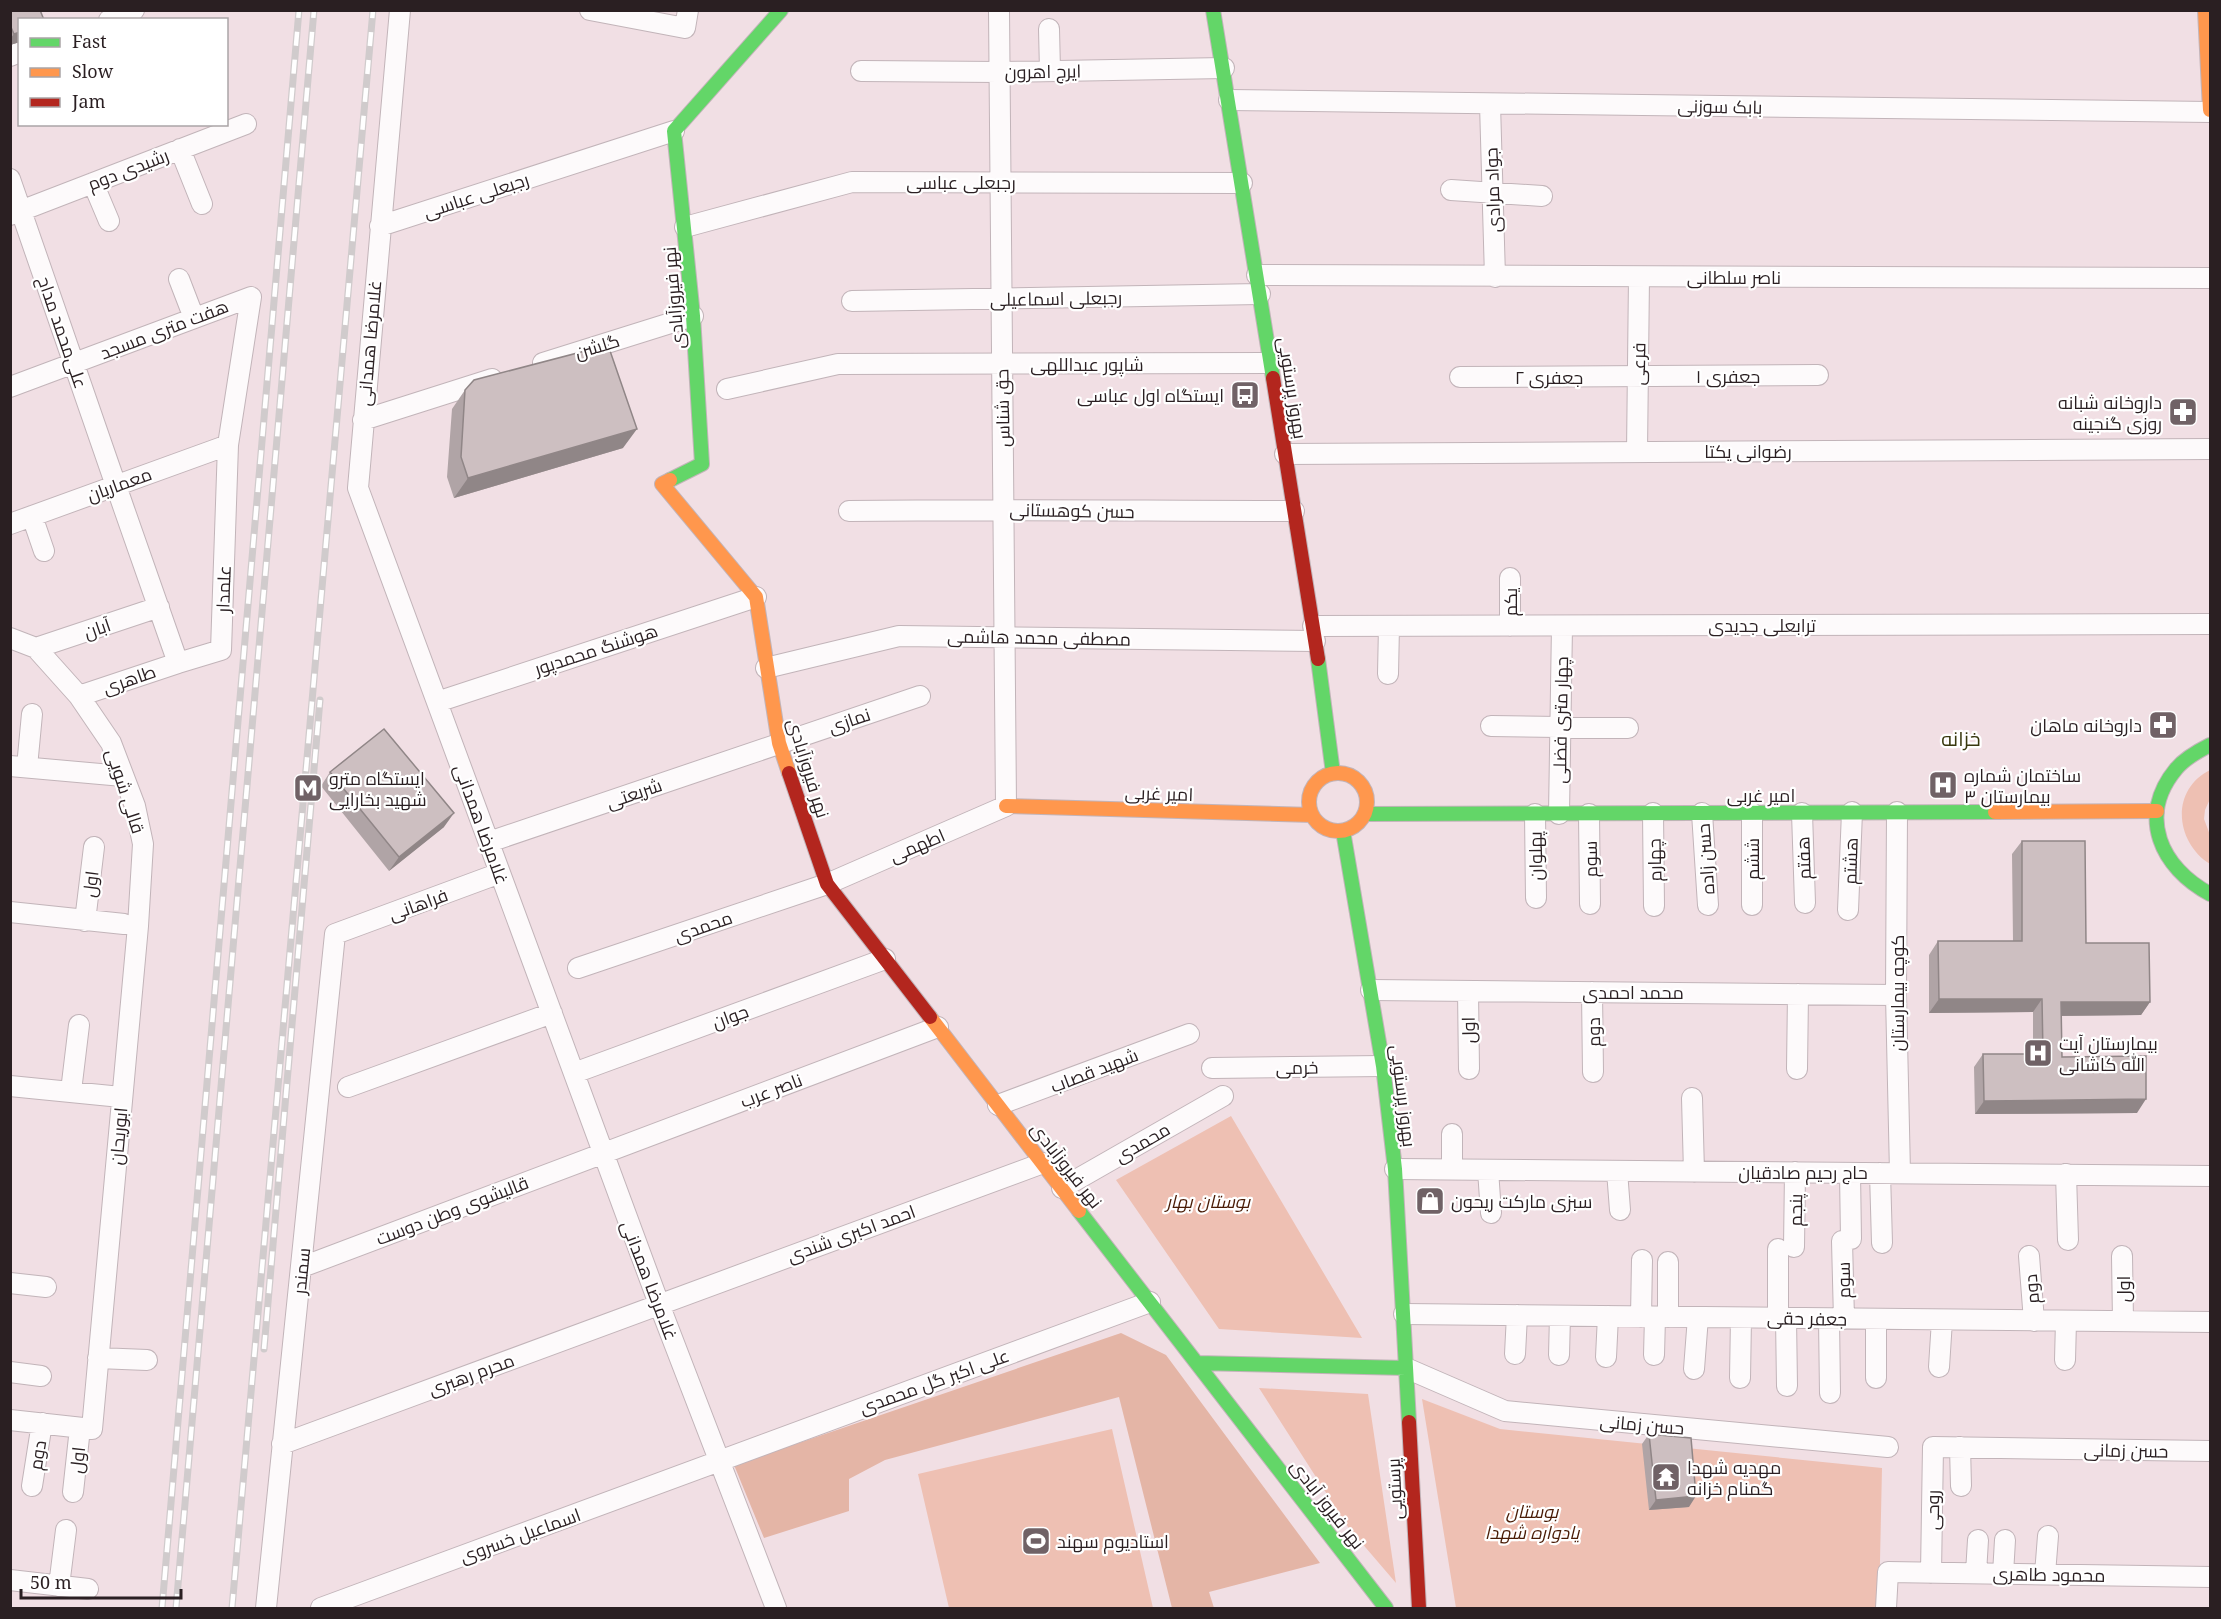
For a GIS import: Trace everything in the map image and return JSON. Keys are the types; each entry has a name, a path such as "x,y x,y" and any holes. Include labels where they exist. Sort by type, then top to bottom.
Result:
{"street":[{"path":"115,18 134,10"},
{"name":"غلامرضا همدانی","path":"400,10 358,488 659,1304 776,1608"},
{"path":"590,10 686,19"},
{"path":"674,131 781,10"},
{"name":"حق شناس","path":"999,10 1006,806"},
{"name":"بهروز پرستویی","path":"1213,10 1314,634 1333,773"},
{"path":"2205,10 2211,111"},
{"path":"1049,29 1050,71"},
{"name":"ایرج اهرون","path":"861,71 999,72 1224,68"},
{"name":"بابک سوزنی","path":"1229,100 2211,111"},
{"name":"جواد مرادی","path":"1490,104 1495,277"},
{"name":"رشیدی دوم","path":"16,213 246,124"},
{"name":"رجبعلی عباسی","path":"380,226 674,131"},
{"name":"نهر فیروزآبادی","path":"674,131 693,316 702,464 662,484 756,597 778,743 827,884 1242,1422"},
{"path":"180,149 202,204"},
{"name":"علی‌محمد مداح","path":"10,179 16,213 74,363 116,485"},
{"name":"رجبعلی عباسی","path":"685,227 852,182 1242,183"},
{"path":"93,183 109,221"},
{"path":"1451,190 1542,196"},
{"name":"ناصر سلطانی","path":"1258,284 1495,277 2211,278"},
{"name":"فرعی","path":"1637,452 1639,277"},
{"path":"180,279 194,318"},
{"name":"رجبعلی اسماعیلی","path":"852,301 1001,299 1258,284"},
{"name":"هفت متری مسجد","path":"10,387 251,297"},
{"name":"علمدار","path":"178,663 220,650 228,445 251,297"},
{"name":"گلشن","path":"363,420 693,316"},
{"name":"شاپور عبداللهی","path":"726,389 838,364 1271,363"},
{"name":"جعفری ۱","path":"1638,376 1818,375"},
{"name":"جعفری ۲","path":"1460,377 1638,376"},
{"name":"معماریان","path":"10,524 228,445"},
{"name":"رضوانی یکتا","path":"1285,454 2211,449"},
{"path":"116,485 178,663"},
{"name":"حسن کوهستانی","path":"849,511 1003,508 1069,511 1294,511"},
{"path":"32,516 44,551"},
{"name":"یکم","path":"1510,579 1510,626"},
{"name":"هوشنگ محمدپور","path":"437,702 756,597"},
{"name":"آبان","path":"36,648 159,607"},
{"name":"ترابعلی جدیدی","path":"1314,634 1389,626 2211,624"},
{"path":"1388,674 1389,626"},
{"name":"چهار متری فضلی","path":"1559,814 1562,626"},
{"name":"مصطفی محمد هاشمی","path":"766,668 899,636 1314,634"},
{"name":"قالی شویی","path":"10,638 36,648 79,696 111,743 135,806 143,844"},
{"name":"طاهری","path":"79,696 178,663"},
{"name":"نمازی","path":"778,743 920,696"},
{"path":"32,714 19,766 123,776"},
{"path":"1491,726 1628,728"},
{"name":"شریعتی","path":"489,842 778,743"},
{"path":"2211,745 2192,754 2175,770 2163,789 2157,811 2158,834 2165,856 2179,875 2198,889 2211,894"},
{"path":"1333,773 1349,775 1361,784 1367,798 1365,814 1356,825 1343,831 1330,830 1319,825 1311,815 1308,802 1312,788 1321,778 1333,773"},
{"name":"امیر غربی","path":"1006,806 1311,815"},
{"name":"اطهمی","path":"827,884 1006,806"},
{"name":"امیر غربی","path":"1365,814 2157,811"},
{"name":"هشتم","path":"1848,910 1852,812"},
{"name":"کوچه بیمارستان","path":"1897,812 1896,994 1900,1173"},
{"name":"چهارم","path":"1653,813 1654,906"},
{"name":"حسن زاده","path":"1702,813 1708,905"},
{"name":"ششم","path":"1752,813 1752,905"},
{"name":"هفتم","path":"1802,813 1804,903"},
{"name":"پهلوان","path":"1535,814 1536,898"},
{"name":"سوم","path":"1589,814 1590,904"},
{"name":"بهروز پرستویی","path":"1343,831 1383,1066 1395,1169 1406,1368"},
{"name":"ابوریحان","path":"86,1428 98,1358 138,927 143,844"},
{"name":"اول","path":"86,921 94,847"},
{"name":"فراهانی","path":"335,934 500,873"},
{"name":"محمدی","path":"578,968 827,884"},
{"path":"10,912 124,924"},
{"name":"سمندر","path":"266,1608 335,934"},
{"name":"جوان","path":"574,1073 885,959"},
{"name":"محمد احمدی","path":"1371,990 1896,994"},
{"name":"اول","path":"1468,991 1469,1069"},
{"name":"دوم","path":"1593,992 1593,1072"},
{"path":"1797,1069 1798,994"},
{"path":"348,1087 552,1013"},
{"path":"71,1091 79,1025"},
{"name":"ناصر عرب","path":"603,1153 938,1027"},
{"name":"شهید قصاب","path":"998,1105 1189,1035"},
{"name":"خرمی","path":"1212,1068 1383,1066"},
{"path":"10,1086 121,1097"},
{"name":"محمدی","path":"1062,1188 1223,1096"},
{"path":"1692,1098 1694,1172"},
{"path":"1452,1134 1452,1169"},
{"name":"قالیشوی وطن دوست","path":"302,1267 603,1153"},
{"name":"احمد اکبری شندی","path":"659,1304 1042,1163"},
{"name":"حاج رحیم صادقیان","path":"1395,1169 2211,1176"},
{"path":"1488,1170 1491,1213"},
{"path":"1617,1171 1620,1210"},
{"name":"پنجم","path":"1788,1386 1782,1318 1786,1248 1795,1172"},
{"name":"سوم","path":"1830,1393 1836,1319 1847,1240 1850,1173"},
{"path":"1880,1173 1882,1243"},
{"path":"2066,1174 2068,1240"},
{"name":"دوم","path":"2028,1256 2034,1321"},
{"name":"اول","path":"2122,1256 2123,1322"},
{"path":"1642,1260 1655,1317"},
{"path":"1654,1354 1655,1317 1668,1262"},
{"path":"10,1283 46,1287"},
{"name":"علی اکبر گل محمدی","path":"719,1461 1150,1302"},
{"name":"محرم رهبری","path":"282,1444 659,1304"},
{"name":"جعفر حقی","path":"1404,1314 2211,1322"},
{"path":"1515,1354 1517,1315"},
{"path":"1558,1355 1560,1316"},
{"path":"1606,1357 1608,1316"},
{"path":"1694,1369 1698,1317"},
{"path":"1740,1378 1741,1318"},
{"path":"1875,1319 1876,1378"},
{"path":"1940,1367 1942,1320"},
{"path":"2065,1360 2066,1321"},
{"path":"98,1358 147,1360"},
{"path":"1197,1363 1406,1368"},
{"name":"حسن زمانی","path":"1406,1368 1505,1411 1887,1447"},
{"name":"پرستویی","path":"1406,1368 1419,1608"},
{"path":"10,1372 41,1376"},
{"path":"10,1420 86,1428"},
{"name":"نهر فیروز آبادی","path":"1242,1422 1386,1608"},
{"name":"دوم","path":"32,1486 42,1423"},
{"name":"اول","path":"73,1492 86,1428"},
{"name":"حسن زمانی","path":"1933,1447 2211,1451"},
{"name":"روحی","path":"1931,1573 1933,1447"},
{"path":"1960,1447 1961,1486"},
{"name":"اسماعیل خسروی","path":"321,1608 719,1461"},
{"path":"60,1586 66,1530"},
{"path":"2045,1574 2048,1536"},
{"path":"1976,1573 1978,1540"},
{"path":"2002,1574 2005,1540"},
{"name":"محمود طاهری","path":"1886,1608 1888,1572 2211,1577"},
{"path":"10,1580 88,1589"}],"green space":[{"path":"2210,770 2210,799 2204,819 2210,835 2210,864 2190,843 2184,830 2182,816 2183,803 2188,790 2197,779"},
{"name":"بوستان بهار","path":"1231,1116 1362,1338 1219,1329 1116,1180"},
{"path":"1259,1388 1368,1394 1396,1583 1348,1527"},
{"name":"بوستان یادواره شهدا","path":"1422,1399 1500,1429 1882,1468 1879,1608 1456,1608"},
{"name":"استادیوم سهند","path":"1112,1429 1153,1608 949,1608 918,1474"}],"shaded area":[{"path":"1121,1333 1166,1355 1320,1563 1209,1592 1214,1608 1172,1608 1119,1397 885,1460 849,1479 849,1511 764,1538 734,1465"}],"building":[{"path":"10,10 40,10 43,18 18,18 18,33 14,34 10,25"},
{"path":"608,345 637,429 468,478 461,457 465,390 474,380"},
{"path":"384,729 454,813 399,857 330,772"},
{"path":"2022,841 2085,841 2086,943 2149,943 2150,1002 2061,1002 2062,1057 2146,1056 2146,1099 1984,1101 1983,1054 2043,1054 2042,999 1939,999 1938,941 2022,941"},
{"name":"مهدیه شهدا گمنام خزانه","path":"1649,1434 1691,1438 1696,1496 1656,1500"}],"railway":[{"path":"162,1608 299,10"},
{"path":"176,1608 314,10"},
{"path":"232,1608 373,10"},
{"path":"264,1349 320,700"}],"traffic: fast":[{"path":"670,480 702,464 693,316 674,131 781,10"},
{"path":"1213,10 1273,378"},
{"path":"1318,659 1333,773"},
{"path":"2210,745 2196,752 2176,769 2164,787 2158,805 2157,822 2160,839 2167,855 2193,883 2210,894"},
{"path":"1365,814 1995,812"},
{"path":"1343,831 1383,1066 1395,1169 1409,1422"},
{"path":"1079,1211 1386,1608"},
{"path":"1197,1363 1406,1368"}],"traffic: slow":[{"path":"2205,10 2210,110"},
{"path":"670,480 662,484 756,597 779,743 789,773"},
{"path":"1338,773 1349,775 1362,786 1367,802 1365,813 1354,826 1338,831 1327,829 1314,818 1309,802 1311,791 1322,778 1338,773"},
{"path":"1006,806 1312,815"},
{"path":"1995,812 2157,811"},
{"path":"930,1017 1079,1211"}],"traffic: jam":[{"path":"1273,378 1318,659"},
{"path":"789,773 827,884 930,1017"},
{"path":"1409,1422 1419,1608"}],"place":[{"name":"ایستگاه اول عباسی","path":"1245,395"},
{"name":"داروخانه شبانه روزی گنجینه","path":"2183,412"},
{"name":"داروخانه ماهان","path":"2163,725"},
{"name":"ساختمان شماره ۳ بیمارستان","path":"1943,785"},
{"name":"ایستگاه مترو شهید بخارایی","path":"308,788"},
{"name":"بیمارستان آیت الله کاشانی","path":"2038,1053"},
{"name":"سبزی مارکت ریحون","path":"1430,1201"},
{"name":"مهدیه شهدا گمنام خزانه","path":"1666,1477"},
{"name":"استادیوم سهند","path":"1036,1541"}],"district":[{"name":"خزانه","path":"1961,738"}]}
